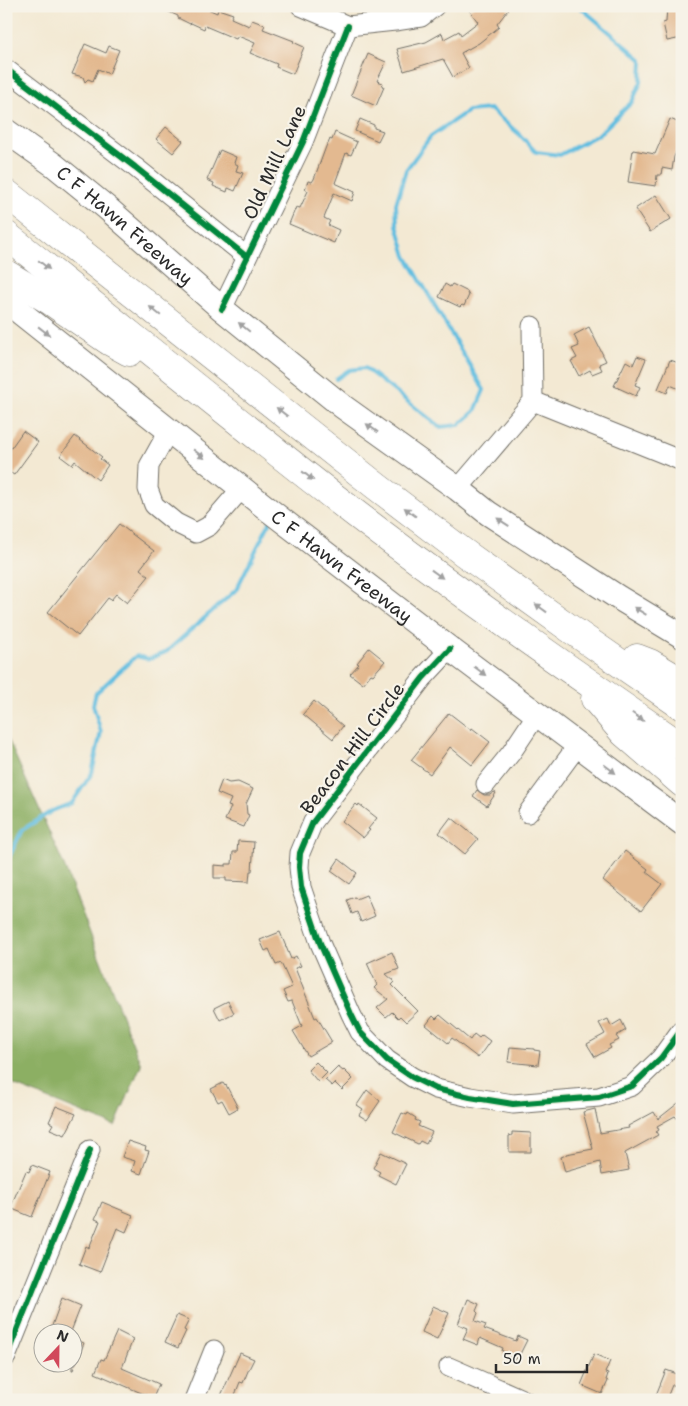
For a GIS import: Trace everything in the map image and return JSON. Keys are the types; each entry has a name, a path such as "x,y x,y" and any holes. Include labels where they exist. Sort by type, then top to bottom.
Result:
{"highway":[{"path":"6,193 376,486 463,552 682,706"},
{"path":"6,235 187,381 433,572 568,669 682,747"},
{"path":"6,274 49,300 109,342 187,381"},
{"path":"572,630 650,664 682,682"},
{"path":"568,669 624,733 682,783"}],"main road":[{"name":"C F Hawn Freeway","path":"6,131 107,208 222,309 342,406 488,512 619,598 682,636"},
{"name":"C F Hawn Freeway","path":"6,301 242,488 450,649 682,823"}],"street":[{"path":"301,6 348,26 421,17 435,6"},
{"name":"Old Mill Lane","path":"222,309 303,142 348,26"},
{"path":"6,69 135,167 247,257"},
{"path":"458,489 533,400 532,326"},
{"path":"533,400 682,460"},
{"path":"169,430 150,466 148,489 154,505 176,523 196,533 209,526 242,488"},
{"name":"Beacon Hill Circle","path":"450,649 423,678 313,822 300,853 299,867 304,896 320,943 360,1032 387,1060 412,1077 436,1089 513,1104 599,1097 632,1086 661,1058 682,1029"},
{"path":"486,784 511,753 537,714"},
{"path":"528,813 578,745"},
{"path":"6,1357 90,1150"},
{"path":"194,1400 214,1350"},
{"path":"449,1367 524,1400"}],"green space":[{"path":"7,737 63,863 141,1065 115,1126 6,1082"}],"building":[{"path":"156,6 201,6 217,13 218,9 233,14 231,18 249,26 252,20 265,25 263,29 304,47 293,74 276,67 277,64 250,53 255,43 238,36 236,39 205,26 204,29 190,24"},
{"path":"474,6 511,6 497,24 499,27 479,43 461,53 469,68 453,77 443,59 404,71 397,49 426,42 442,33 444,39 459,31 461,35 478,22 469,10"},
{"path":"667,6 682,6 682,38 667,41 663,23 666,22"},
{"path":"85,44 106,53 109,46 119,50 109,74 98,69 93,81 88,79 85,82 83,77 72,74"},
{"path":"368,54 386,62 377,81 383,83 382,86 384,87 376,106 351,95"},
{"path":"360,119 374,125 374,128 383,131 378,141 355,131"},
{"path":"670,119 682,124 682,138 674,157 672,170 662,168 661,175 657,175 656,186 628,182 633,150 655,154"},
{"path":"166,127 183,141 173,153 156,139"},
{"path":"335,132 357,142 351,155 346,153 335,183 355,192 352,201 334,193 324,218 330,221 328,225 339,230 334,243 289,224 296,207 300,208 308,191 305,189 308,181 312,182 314,179 327,144 330,139 332,140"},
{"path":"220,150 236,157 234,163 238,165 236,171 243,173 235,191 228,188 227,192 213,186 214,183 207,180"},
{"path":"656,195 671,219 650,232 635,209"},
{"path":"445,284 450,287 452,284 468,292 467,294 469,295 464,306 460,307 439,297"},
{"path":"589,327 606,361 599,364 602,370 592,374 590,370 579,376 571,361 577,358 572,349 579,346 574,335"},
{"path":"637,356 646,359 635,385 640,387 636,396 614,386 626,361 633,365"},
{"path":"670,360 679,363 678,366 682,368 682,390 670,385 667,393 658,389"},
{"path":"23,431 38,442 14,475 6,470 6,455"},
{"path":"75,436 102,457 100,459 108,465 98,480 75,461 72,465 60,456"},
{"path":"119,524 154,551 140,569 149,576 127,603 116,594 111,600 108,598 78,636 48,612"},
{"path":"369,648 385,661 363,684 350,674"},
{"path":"314,701 343,726 333,739 303,714"},
{"path":"449,713 490,742 472,765 450,747 430,774 411,760"},
{"path":"222,780 229,783 238,782 253,789 246,804 247,814 249,815 244,827 225,820 231,807 228,806 231,799 217,793"},
{"path":"477,790 484,795 496,793 487,806 473,796"},
{"path":"356,804 358,806 359,804 377,818 363,838 342,821"},
{"path":"451,817 478,839 465,854 439,833"},
{"path":"238,841 254,842 252,871 250,871 249,882 226,881 226,878 214,878 214,865 226,866 226,864 232,864 233,852 237,852"},
{"path":"625,851 648,869 646,872 662,884 641,911 603,880"},
{"path":"339,859 357,873 349,884 331,871"},
{"path":"366,895 375,916 361,922 357,912 352,914 347,900"},
{"path":"280,932 291,959 296,956 301,966 295,968 315,1018 317,1017 332,1042 308,1056 293,1031 302,1026 292,1001 288,1002 283,991 292,987 281,963 276,965 269,949 265,951 260,940"},
{"path":"392,952 399,969 386,974 395,982 392,985 418,1011 406,1022 392,1012 386,1017 377,1008 388,999 374,988 377,985 367,963"},
{"path":"228,1001 234,1013 220,1020 214,1008"},
{"path":"440,1015 470,1040 474,1034 479,1038 482,1035 490,1041 478,1058 452,1038 448,1043 426,1025 433,1016 436,1019"},
{"path":"608,1019 611,1026 621,1020 626,1030 616,1036 619,1040 609,1045 611,1048 595,1057 587,1044 605,1034 599,1023"},
{"path":"510,1047 540,1051 538,1065 508,1062"},
{"path":"316,1062 327,1073 318,1082 308,1070"},
{"path":"338,1067 353,1079 342,1090 335,1083 332,1086 325,1080"},
{"path":"223,1083 226,1085 238,1108 229,1113 222,1100 218,1102 211,1089"},
{"path":"367,1090 380,1101 367,1120 359,1115 363,1109 357,1105"},
{"path":"682,1100 682,1124 675,1116 657,1126 659,1130 656,1132 658,1135 625,1153 629,1170 602,1175 600,1162 565,1172 561,1157 566,1154 593,1149 583,1112 595,1109 600,1133 629,1128 628,1126 654,1112 658,1119"},
{"path":"56,1106 76,1114 65,1135 50,1129 53,1124 49,1122"},
{"path":"402,1113 407,1115 408,1113 416,1118 415,1120 420,1122 418,1126 432,1132 426,1144 420,1141 418,1144 393,1132"},
{"path":"512,1132 531,1133 531,1152 509,1152 509,1136 512,1135"},
{"path":"128,1141 146,1147 145,1150 149,1151 141,1174 132,1171 135,1161 122,1157"},
{"path":"381,1152 406,1164 396,1184 378,1175 380,1172 373,1168"},
{"path":"32,1165 50,1172 32,1217 10,1208 26,1171 29,1172"},
{"path":"102,1202 133,1215 126,1232 117,1228 100,1272 79,1264 86,1246 89,1248 100,1221 95,1219"},
{"path":"62,1298 81,1306 74,1324 53,1324"},
{"path":"468,1299 479,1304 475,1321 486,1325 484,1329 516,1341 518,1336 527,1340 518,1358 515,1360 503,1355 503,1348 480,1338 478,1345 463,1339 468,1328 458,1324"},
{"path":"433,1306 449,1313 437,1339 422,1332"},
{"path":"177,1315 189,1320 178,1348 165,1342"},
{"path":"117,1331 133,1339 122,1368 159,1384 153,1398 95,1373 101,1359 104,1360"},
{"path":"240,1353 254,1359 243,1383 240,1382 233,1400 219,1400"},
{"path":"594,1354 610,1361 605,1373 608,1374 606,1380 608,1381 602,1394 581,1385"},
{"path":"666,1370 680,1375 676,1386 672,1385 666,1400 654,1400"}],"waterway":[{"path":"336,379 349,370 365,368 440,427 459,425 475,411 484,390 406,256 397,225 396,204 406,170 431,136 468,111 490,109 519,134 536,152 560,155 599,134 632,102 641,82 642,60 579,6"},
{"path":"6,864 22,830 52,811 72,803 92,773 101,732 93,705 96,693 136,656 149,659 166,652 236,590 270,522"}],"cycle path":[{"path":"222,309 303,142 348,26"},
{"path":"6,69 135,167 247,257"},
{"path":"450,649 423,678 313,822 300,853 301,887 320,943 360,1032 387,1060 412,1077 436,1089 513,1104 599,1097 632,1086 661,1058 682,1029"},
{"path":"6,1357 90,1150"}]}
